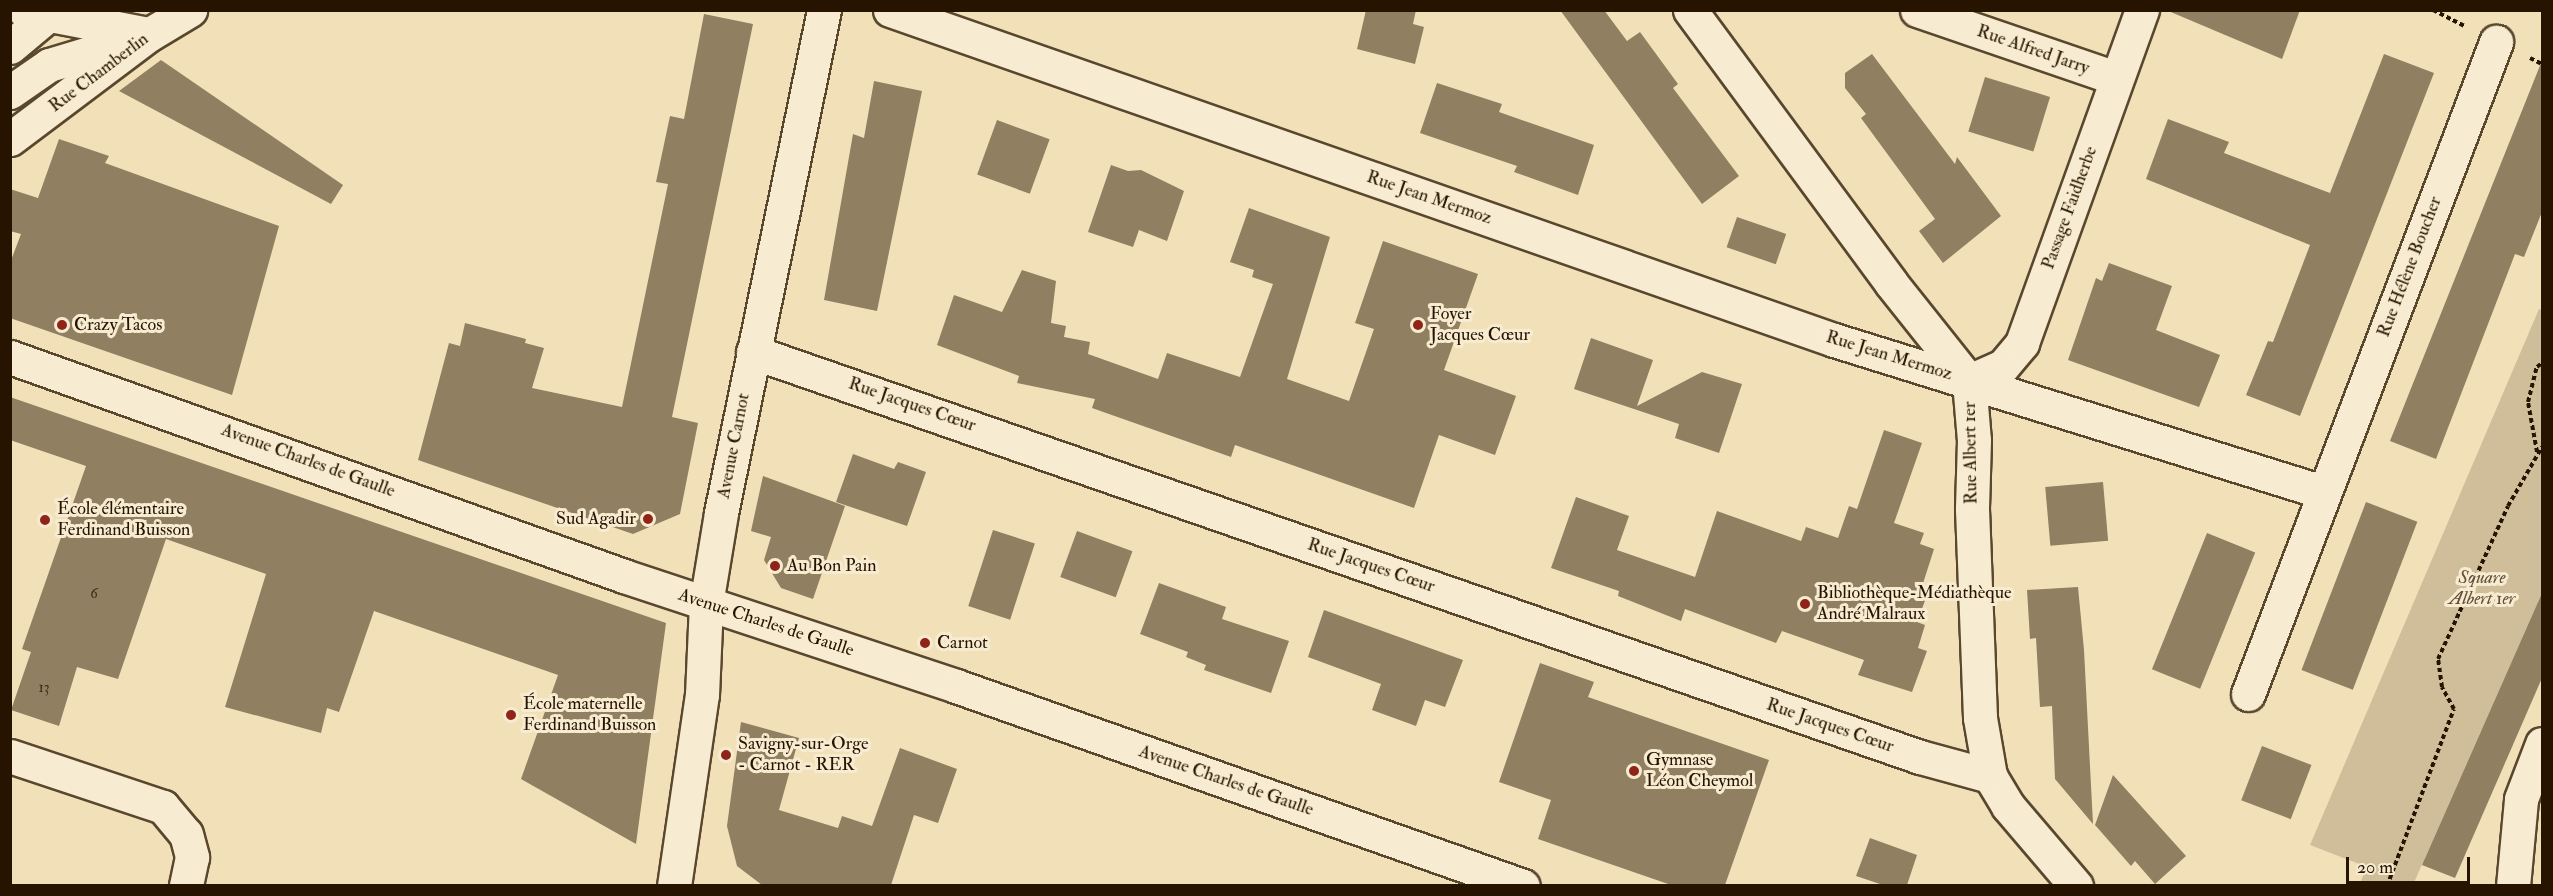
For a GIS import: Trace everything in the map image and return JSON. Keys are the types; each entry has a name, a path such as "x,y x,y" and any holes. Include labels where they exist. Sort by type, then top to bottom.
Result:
{"street":[{"name":"Rue Chamberlin","path":"10,139 150,34 190,10"},
{"name":"Avenue Carnot","path":"681,883 702,695 706,604 753,352 824,10"},
{"name":"Rue Jean Mermoz","path":"890,10 1834,340 1969,381"},
{"name":"Rue Albert 1er","path":"1690,10 1892,283 1969,381 1974,440 1972,509 1980,718 1990,776 2008,806 2076,885"},
{"name":"Rue Alfred Jarry","path":"1917,10 2116,78"},
{"name":"Passage Faidherbe","path":"1969,381 2003,366 2022,343 2142,10"},
{"path":"10,47 35,14 150,34"},
{"path":"10,92 49,65 150,34"},
{"name":"Rue Hélène Boucher","path":"2248,694 2496,42"},
{"name":"Rue Jacques Cœur","path":"753,352 1920,757 1990,776"},
{"name":"Avenue Charles de Gaulle","path":"10,357 706,604 956,686 1523,885"},
{"path":"1969,381 2323,492"},
{"path":"2513,885 2521,800 2542,744"},
{"path":"10,756 163,807 186,834 192,857 186,885"}],"path":[{"path":"2537,453 2528,402 2537,367 2542,363"},
{"path":"2387,885 2454,709 2442,687 2438,659 2508,506 2542,447"}],"green space":[{"name":"Square Albert 1er","path":"2539,309 2542,310 2542,593 2413,885 2359,885 2367,867 2310,845"}],"building":[{"path":"1366,10 1416,10 1413,24 1424,27 1415,64 1357,49"},
{"path":"1560,10 1604,10 1627,41 1640,32 1678,84 1673,88 1739,176 1702,204"},
{"path":"2166,10 2300,10 2282,59"},
{"path":"704,14 753,24 672,417 698,423 680,514 633,534 418,460 449,343 460,346 465,323 526,339 525,343 544,348 532,388 622,407 668,184 656,182 670,116 684,119"},
{"path":"1872,54 1955,164 1957,157 2001,216 1943,263 1919,231 1935,219 1861,118 1866,114 1845,88 1845,73"},
{"path":"2384,54 2434,73 2300,416 2246,395 2268,341 2273,342 2310,245 2146,179 2168,119 2229,142 2224,153 2330,193"},
{"path":"161,60 343,185 331,204 119,91"},
{"path":"2541,63 2542,212 2524,257 2515,254 2436,459 2390,441"},
{"path":"1985,77 2050,97 2033,151 1968,132"},
{"path":"874,81 922,91 877,311 824,300 853,134 864,138"},
{"path":"1437,83 1502,104 1499,112 1594,145 1578,195 1514,172 1517,166 1420,133"},
{"path":"997,120 1050,139 1030,194 977,175"},
{"path":"59,139 109,156 105,163 279,226 232,395 10,318 10,263 21,234 10,231 10,189 38,198"},
{"path":"1111,165 1128,171 1141,170 1184,191 1167,241 1139,230 1133,247 1088,232"},
{"path":"1249,208 1330,237 1287,379 1349,401 1374,329 1355,323 1383,241 1478,274 1444,370 1516,396 1495,455 1439,435 1414,508 1235,445 1231,457 1092,408 1095,399 1017,383 1019,376 937,345 954,295 1002,312 1022,270 1056,281 1051,323 1066,326 1064,337 1090,342 1088,354 1158,379 1167,353 1240,377 1273,284 1252,277 1254,270 1230,262"},
{"path":"1737,217 1786,234 1776,264 1727,247"},
{"path":"2109,263 2172,286 2156,330 2220,355 2199,407 2068,360 2096,278 2102,281"},
{"path":"1591,338 1653,360 1637,406 1702,372 1742,384 1719,453 1675,438 1679,424 1574,389"},
{"path":"10,397 666,623 636,844 521,779 558,675 374,611 339,712 327,708 321,733 225,707 266,574 166,539 118,679 77,667 59,726 11,710 31,652 22,649 86,466 10,440"},
{"name":"Bibliothèque-Médiathèque André Malraux","path":"1884,430 1922,443 1894,523 1924,533 1920,544 1934,549 1919,596 1926,598 1917,622 1925,625 1918,648 1927,651 1912,692 1858,675 1864,660 1782,631 1776,643 1685,609 1681,621 1618,596 1619,591 1551,568 1576,497 1629,516 1617,550 1695,577 1717,511 1801,541 1806,527 1838,538 1849,506 1857,509"},
{"path":"853,454 894,469 898,462 926,472 907,526 836,502"},
{"path":"763,476 845,506 813,599 781,588 764,560 771,537 751,531"},
{"path":"2103,482 2108,541 2050,546 2045,487"},
{"path":"2366,502 2417,522 2353,690 2301,670"},
{"path":"993,530 1035,544 1010,620 968,606"},
{"path":"1077,531 1132,551 1116,597 1060,577"},
{"path":"2207,533 2255,552 2200,689 2152,669"},
{"path":"1159,583 1226,607 1222,619 1289,641 1271,693 1204,670 1206,665 1186,657 1188,652 1140,634"},
{"path":"2078,587 2084,650 2093,824 2055,779 2052,706 2040,707 2036,638 2030,639 2027,590"},
{"path":"2542,593 2542,678 2455,878 2422,865"},
{"path":"1324,610 1463,660 1445,707 1425,700 1416,726 1372,710 1381,684 1308,657"},
{"name":"Gymnase Léon Cheymol","path":"1540,663 1594,682 1588,697 1769,760 1725,885 1671,885 1538,839 1551,800 1499,782"},
{"path":"741,722 799,738 779,810 838,828 842,816 872,826 900,748 957,769 938,823 914,815 891,885 762,885 737,866 727,826"},
{"path":"2262,746 2311,765 2291,819 2241,800"},
{"path":"2113,775 2186,856 2155,884 2135,861 2131,866 2095,825"},
{"path":"1870,838 1917,855 1907,885 1883,885 1856,876"}],"place":[{"name":"Crazy Tacos","path":"62,325"},
{"name":"Foyer Jacques Cœur","path":"1418,325"},
{"name":"Sud Agadir","path":"648,519"},
{"name":"École élémentaire Ferdinand Buisson","path":"45,520"},
{"name":"Au Bon Pain","path":"775,566"},
{"name":"Bibliothèque-Médiathèque André Malraux","path":"1805,604"},
{"name":"Carnot","path":"925,643"},
{"name":"École maternelle Ferdinand Buisson","path":"511,715"},
{"name":"Savigny-sur-Orge - Carnot - RER","path":"726,755"},
{"name":"Gymnase Léon Cheymol","path":"1634,771"}]}
